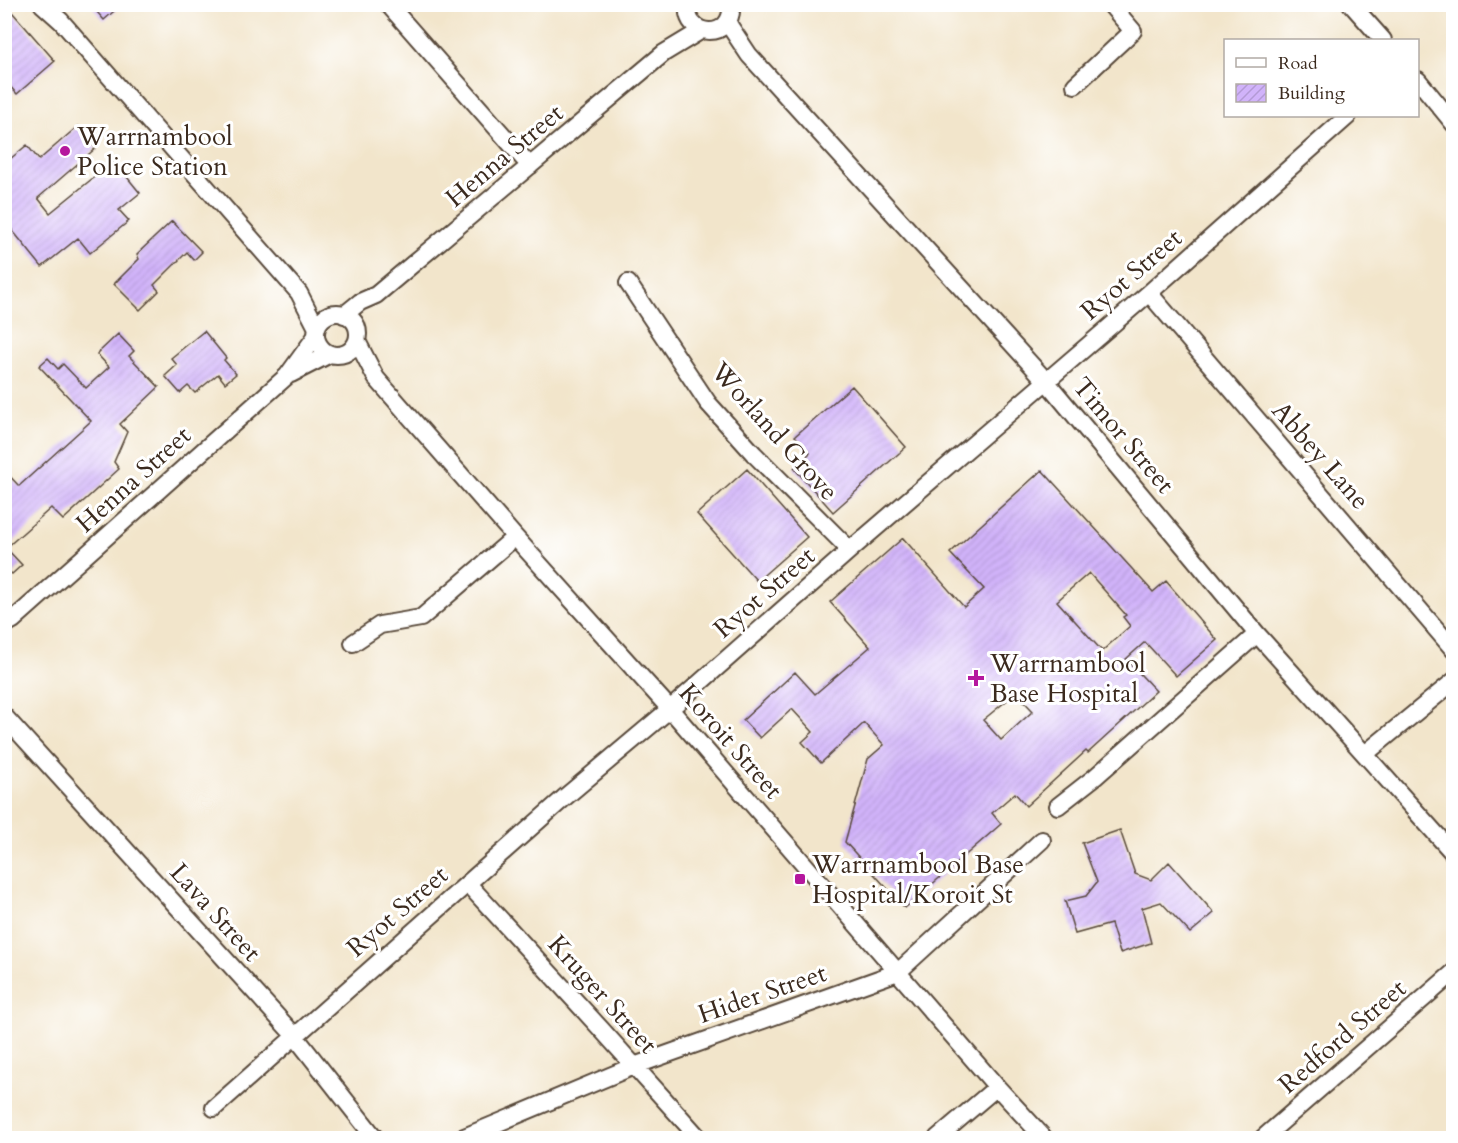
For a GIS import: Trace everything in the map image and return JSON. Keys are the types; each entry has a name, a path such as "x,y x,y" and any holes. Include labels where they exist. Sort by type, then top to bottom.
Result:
{"street":[{"path":"42,4 61,21 299,293 317,332 321,347 334,354 350,351 357,335 354,323 299,293"},
{"path":"51,4 61,21"},
{"path":"388,4 530,166"},
{"path":"1075,85 1133,32 1110,4"},
{"path":"1351,4 1382,39"},
{"name":"Henna Street","path":"664,53 687,9"},
{"name":"Timor Street","path":"687,9 696,27 723,16 748,55 1046,381 1257,634 1454,854"},
{"name":"Henna Street","path":"339,314 376,295 664,53 723,16"},
{"path":"1419,81 1454,124"},
{"name":"Ryot Street","path":"214,1107 564,798 670,709 850,550 1149,293 1347,117"},
{"name":"Worland Grove","path":"627,283 708,403 754,454 850,550"},
{"name":"Abbey Lane","path":"1149,293 1454,650"},
{"name":"Henna Street","path":"357,335 376,295"},
{"path":"317,332 324,318 339,314"},
{"name":"Henna Street","path":"4,637 9,622 287,376 317,332"},
{"name":"Koroit Street","path":"357,335 376,378 670,709 997,1087 1044,1138"},
{"name":"Henna Street","path":"287,376 334,354"},
{"name":"Koroit Street","path":"334,354 376,378"},
{"path":"353,643 380,625 421,618 515,537"},
{"path":"1058,806 1095,777 1257,634"},
{"path":"1365,754 1454,681"},
{"name":"Lava Street","path":"4,709 9,720 294,1035 375,1138"},
{"name":"Hider Street","path":"462,1138 634,1066 898,972 1042,840"},
{"name":"Kruger Street","path":"468,884 699,1138"},
{"name":"Redford Street","path":"1263,1138 1454,972"},
{"path":"937,1138 997,1087"}],"building":[{"path":"5,4 55,61 17,94 4,80"},
{"path":"90,4 122,4 104,20"},
{"path":"78,126 96,148 38,198 50,213 114,161 140,193 119,210 129,221 90,253 78,238 42,267 4,220 4,164 27,145 39,160"},
{"path":"172,221 202,252 194,260 187,252 154,285 159,291 140,310 114,284 139,259 137,254"},
{"path":"204,331 236,374 225,383 218,374 195,393 188,386 180,393 165,376 177,365 171,358"},
{"path":"118,334 134,351 129,356 159,387 120,424 127,432 114,462 119,469 63,520 51,508 6,548 22,565 12,574 4,567 4,470 19,486 91,421 39,366 48,358 58,369 63,364 86,388 109,367 97,354"},
{"path":"852,386 906,447 833,512 794,468 810,453 795,436"},
{"path":"747,469 807,537 757,581 697,514"},
{"name":"Warrnambool Base Hospital","path":"1042,470 1153,592 1166,581 1217,640 1176,676 1145,642 1126,659 1156,691 1026,806 1015,793 992,813 1001,824 905,908 845,842 868,759 884,745 864,723 821,763 802,742 813,732 792,709 760,738 743,720 795,672 815,694 870,647 830,602 903,538 964,607 984,589 950,553","holes":["1089,573 1126,615 1123,617 1130,626 1102,651 1057,601","1016,693 1033,711 1001,740 983,720"]},
{"path":"1120,830 1135,874 1151,880 1169,862 1214,913 1190,933 1161,902 1142,908 1151,943 1120,953 1111,924 1075,934 1065,901 1086,896 1097,882 1082,843"}],"place":[{"name":"Warrnambool Police Station","path":"65,151"},
{"name":"Warrnambool Base Hospital","path":"976,678"},
{"name":"Warrnambool Base Hospital/Koroit St","path":"800,879"}]}
